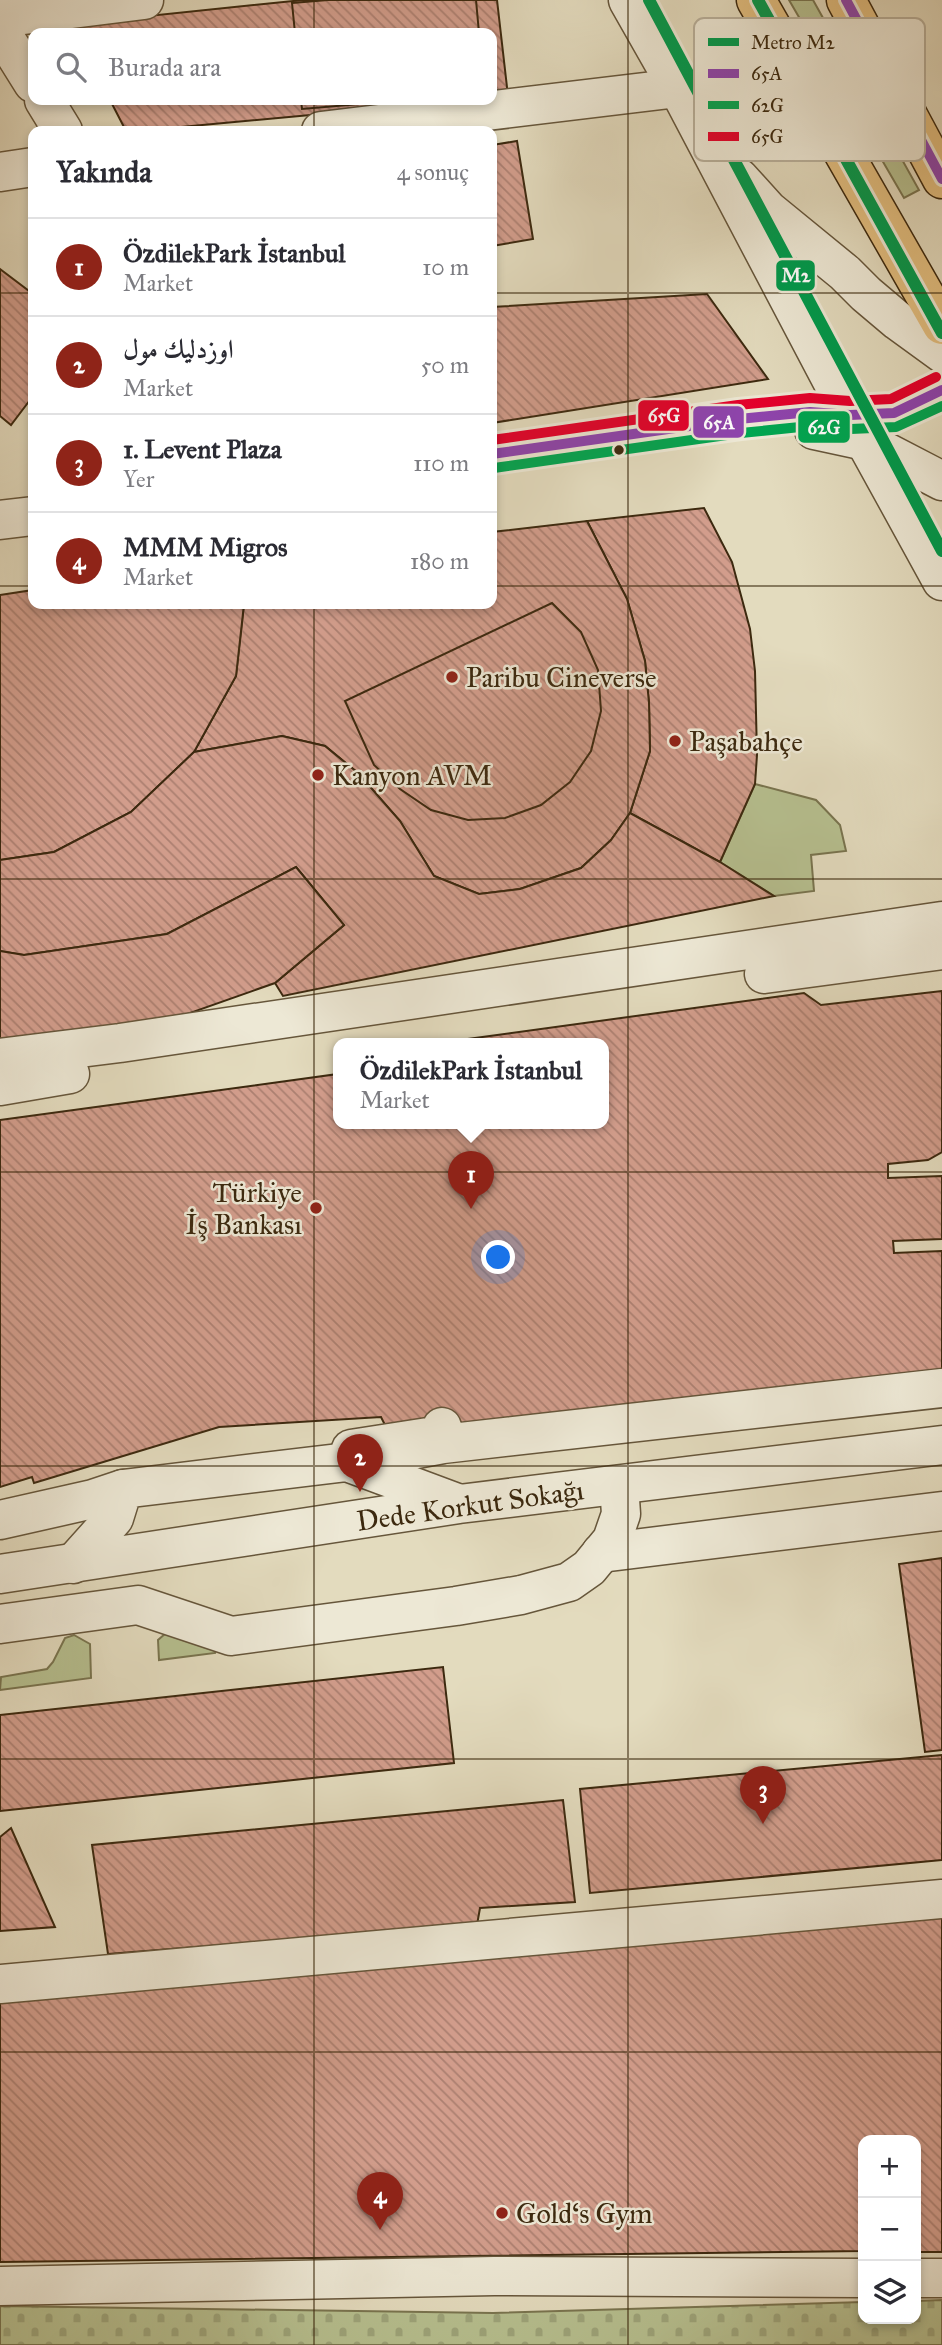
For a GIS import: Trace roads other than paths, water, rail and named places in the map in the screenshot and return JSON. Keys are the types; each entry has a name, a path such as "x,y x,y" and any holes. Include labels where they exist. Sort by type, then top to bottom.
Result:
{"main road":[{"path":"756,0 766,18"},
{"path":"846,0 856,18"},
{"path":"925,147 942,179"},
{"path":"848,161 942,325"}],"street":[{"path":"0,18 144,0"},
{"path":"628,0 694,118"},
{"path":"0,30 28,75"},
{"path":"363,126 678,88"},
{"path":"47,105 60,126"},
{"path":"717,161 942,581"},
{"path":"722,161 768,210 845,273 866,295 942,353"},
{"path":"0,172 28,168"},
{"path":"858,428 942,390"},
{"path":"497,453 739,419 810,412 858,428 942,481"},
{"path":"0,520 28,517"},
{"path":"0,1058 134,1041 942,921"},
{"path":"0,1086 247,1044 942,950"},
{"path":"0,1520 93,1499 123,1489 347,1462 443,1444 942,1388"},
{"path":"347,1462 351,1448 441,1435 442,1427"},
{"name":"Dede Korkut Sokağı","path":"0,1574 459,1504 942,1445"},
{"path":"347,1462 459,1504"},
{"path":"0,1624 138,1605 232,1636 521,1595 569,1582 589,1568 612,1540 621,1514 618,1485"},
{"path":"73,1564 114,1518 123,1489"},
{"path":"601,1553 942,1511"},
{"path":"0,1984 942,1899"},
{"path":"0,2286 494,2276 858,2278"},
{"path":"921,2278 942,2278"}],"metro line":[{"name":"M2","path":"649,0 694,85"},
{"name":"M2","path":"758,0 768,18"},
{"name":"M2","path":"735,161 942,551"},
{"name":"M2","path":"847,161 942,333"}],"place":[{"name":"Paribu Cineverse","path":"452,677"},
{"name":"Paşabahçe","path":"675,741"},
{"name":"Kanyon AVM","path":"318,775"},
{"name":"Türkiye İş Bankası","path":"316,1208"},
{"name":"ÖzdilekPark İstanbul","path":"471,1209"},
{"name":"اوزدليك مول","path":"360,1492"},
{"name":"1. Levent Plaza","path":"763,1824"},
{"name":"Gold‘s Gym","path":"502,2213"},
{"name":"MMM Migros","path":"380,2230"}]}
